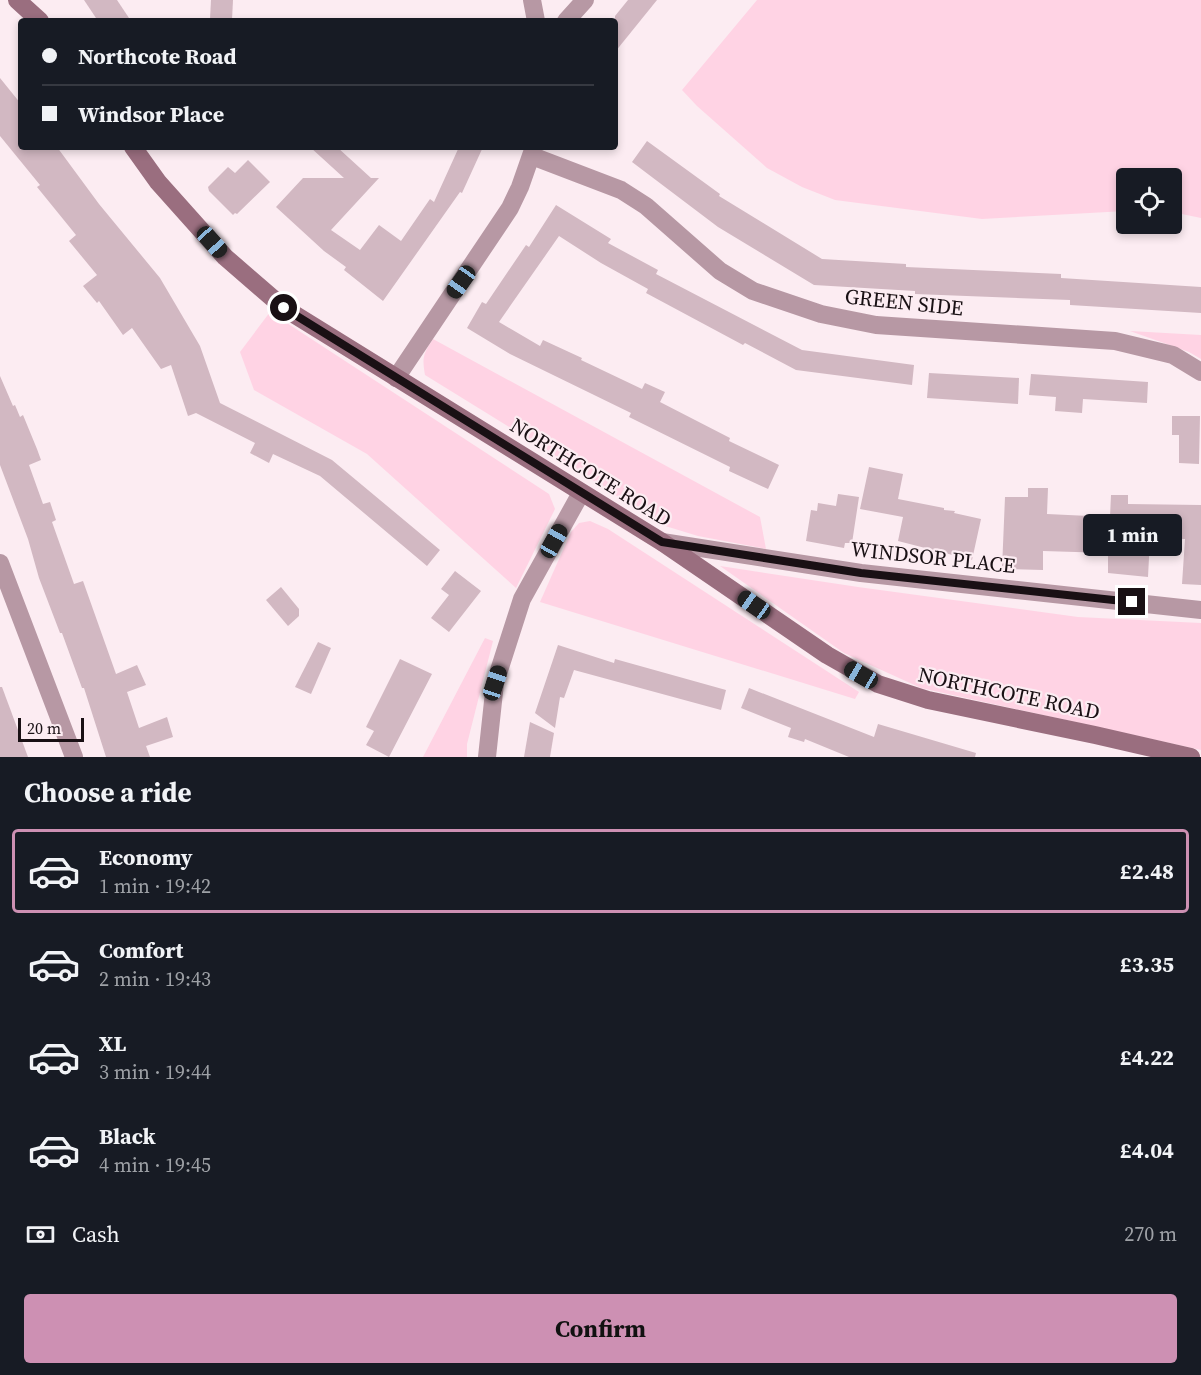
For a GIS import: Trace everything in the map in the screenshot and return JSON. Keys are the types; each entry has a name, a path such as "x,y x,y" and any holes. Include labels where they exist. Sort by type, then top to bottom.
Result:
{"street":[{"path":"17,0 37,18"},
{"path":"532,0 535,18"},
{"path":"569,18 585,0"},
{"name":"NORTHCOTE ROAD","path":"135,150 158,182 234,264 284,308 662,542 827,655 878,684 928,700 1191,757"},
{"path":"396,378 497,230 520,188 533,152"},
{"name":"GREEN SIDE","path":"533,152 621,190 646,206 720,271 753,291 821,314 876,325 1115,341 1173,355 1201,372"},
{"path":"487,757 495,683 522,599 580,493"},
{"name":"WINDSOR PLACE","path":"662,542 861,573 1201,610"},
{"path":"0,562 74,757"}],"shaded area":[{"path":"757,0 1201,0 1201,218 1182,214 1182,168 1116,168 1116,212 982,219 835,200 802,187 767,168 682,90"},
{"path":"270,312 549,494 555,509 516,588 367,454 254,390 240,352"},
{"path":"1130,331 1201,335 1201,359 1189,352"},
{"path":"433,339 760,517 766,549 698,536 662,525 425,375 424,356"},
{"path":"590,521 608,529 859,692 855,699 540,602 571,532 579,523"},
{"path":"720,566 1078,617 1201,623 1201,750 921,688 844,653"},
{"path":"485,638 493,641 467,744 467,757 423,757"}],"building":[{"path":"84,0 117,0 129,18 96,18"},
{"path":"211,0 233,0 232,18 210,18"},
{"path":"628,0 657,0 618,48 618,18 615,16"},
{"path":"0,78 18,100 18,150 59,150 99,204 160,278 200,346 220,403 332,460 440,550 427,566 320,476 273,454 269,463 250,453 255,443 196,413 188,416 171,365 161,369 132,328 123,335 99,301 97,303 83,286 97,275 69,241 76,235 37,187 40,185 0,136"},
{"path":"647,141 720,194 719,196 822,259 906,264 906,267 1061,274 1061,278 1201,287 1201,313 1070,305 1070,300 915,294 915,291 814,285 718,227 632,162"},
{"path":"313,150 340,150 371,178 379,178 331,230 360,250 379,225 401,241 430,199 434,202 458,150 482,150 462,193 460,192 383,301 344,270 346,267 324,251 276,207 303,178 344,178"},
{"path":"248,160 270,182 237,214 233,215 209,191 208,187 228,167 235,173"},
{"path":"556,205 611,239 608,243 658,270 656,274 802,350 914,365 912,385 796,370 745,343 743,345 646,293 648,289 559,236 499,322 540,346 543,340 642,389 645,383 665,392 660,402 730,438 729,441 779,465 768,489 729,471 730,467 629,417 631,413 510,354 467,328 482,302 486,304 526,245 529,247"},
{"path":"929,373 1019,378 1018,404 927,398"},
{"path":"1031,374 1148,382 1147,403 1083,399 1082,413 1055,411 1056,397 1029,395"},
{"path":"0,376 13,406 15,405 20,417 23,415 37,449 41,460 29,465 43,504 50,502 56,520 52,522 74,584 83,581 116,674 137,665 146,685 127,692 139,728 167,717 173,737 146,746 150,757 106,757 84,688 82,688 39,578 28,539 0,465"},
{"path":"1172,416 1200,416 1199,464 1179,463 1179,435 1172,435"},
{"path":"869,467 903,474 898,499 944,508 944,510 955,511 954,513 981,519 972,560 898,541 903,517 860,509"},
{"path":"1028,488 1048,488 1047,514 1110,517 1111,495 1128,495 1128,504 1201,505 1201,585 1182,584 1185,539 1150,538 1148,577 1108,573 1108,553 1043,551 1043,570 1002,569 1005,497 1028,497"},
{"path":"838,494 859,497 852,543 845,543 844,548 806,541 811,510 817,511 818,503 836,506"},
{"path":"455,571 481,591 449,632 431,618 449,595 441,589"},
{"path":"281,587 299,609 299,616 288,626 266,600"},
{"path":"318,642 331,648 311,694 295,687"},
{"path":"558,645 614,663 615,659 726,690 721,710 574,670 564,698 560,697 555,728 535,713"},
{"path":"400,659 432,674 389,757 366,745 374,731 366,727"},
{"path":"0,687 2,687 28,757 0,757"},
{"path":"749,688 874,737 878,724 976,753 975,757 849,757 805,739 804,742 788,737 791,728 741,708"},
{"path":"530,722 554,733 550,757 524,757"}],"route":[{"path":"284,308 662,542 861,573 1132,602"}]}
